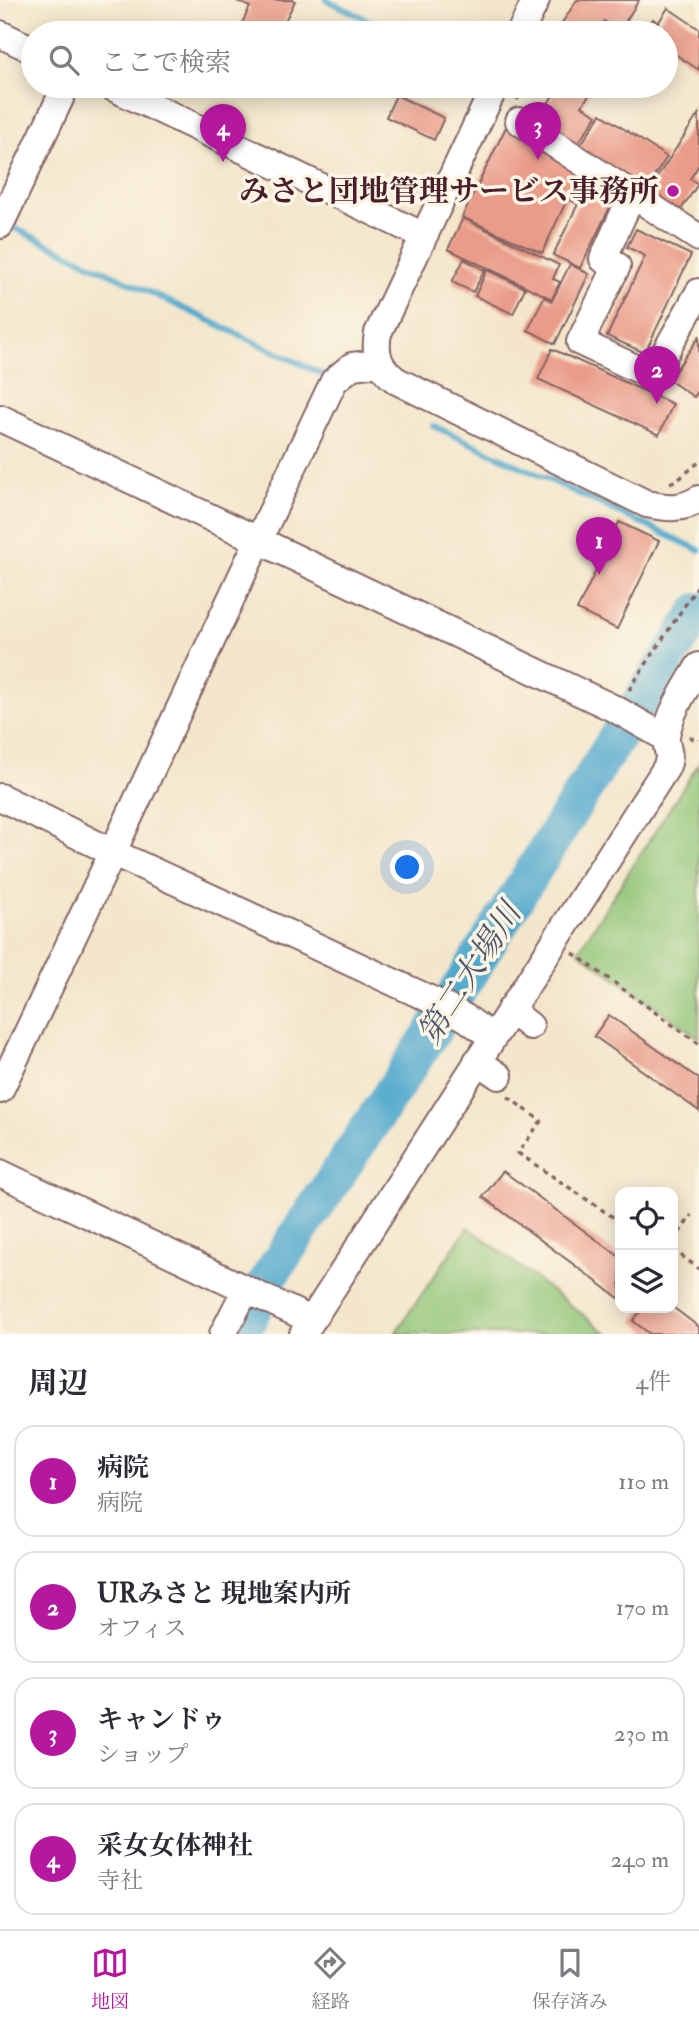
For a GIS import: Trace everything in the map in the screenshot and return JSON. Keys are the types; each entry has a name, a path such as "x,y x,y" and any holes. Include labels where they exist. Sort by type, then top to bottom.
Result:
{"street":[{"path":"526,21 536,0"},
{"path":"0,34 21,44"},
{"path":"0,225 60,98"},
{"path":"135,98 424,236"},
{"path":"489,98 378,333 375,347 379,363 385,373 397,381 647,504 670,509 699,499"},
{"path":"517,113 632,195 699,238"},
{"path":"632,195 603,259 617,266 580,342 652,376 695,309"},
{"path":"0,1090 114,853 334,381 352,366 379,363"},
{"path":"0,418 668,734"},
{"path":"0,1173 284,1308 307,1327 492,1037 520,1018 666,768 670,758 668,734 673,714 699,666"},
{"path":"0,797 114,853 434,1001 466,1018 492,1037"},
{"path":"477,1061 499,1083"},
{"path":"223,1334 248,1290"}],"path":[{"path":"517,113 521,98"},
{"path":"668,484 679,479 699,462"},
{"path":"609,706 699,584"},
{"path":"668,734 699,741"},
{"path":"572,953 699,1044"},
{"path":"499,1083 541,1121 518,1153 615,1219"},
{"path":"678,1234 692,1215"},
{"path":"678,1254 699,1269"}],"green space":[{"path":"699,763 699,1038 578,951"},
{"path":"468,1227 608,1334 398,1334 396,1332"}],"building":[{"path":"235,0 295,1 285,21 243,21 250,7"},
{"path":"577,0 639,0 626,21 563,21"},
{"path":"668,8 699,29 699,70 678,56 678,21 659,21"},
{"path":"395,98 402,98 444,118 434,140 386,117"},
{"path":"551,98 587,98 582,106 597,115 575,148 536,123"},
{"path":"699,113 699,165 690,179 698,184 678,214 647,193"},
{"path":"601,114 667,157 644,192 578,149"},
{"path":"508,123 582,168 542,253 462,217"},
{"path":"579,181 614,199 580,268 553,255 578,204 570,200"},
{"path":"463,218 559,265 553,279 560,282 552,299 448,249"},
{"path":"636,229 691,255 645,353 607,336 645,256 627,247"},
{"path":"464,259 485,270 473,292 452,282"},
{"path":"570,264 589,274 555,344 528,330 544,297 552,301"},
{"path":"487,270 525,288 513,314 475,296"},
{"path":"699,337 699,390 694,397 669,380"},
{"path":"552,349 673,404 659,435 538,379"},
{"path":"619,522 659,541 617,629 577,610"},
{"path":"609,1015 699,1079 699,1111 594,1036"},
{"path":"503,1171 615,1253 615,1295 483,1197"},
{"path":"678,1311 699,1327 699,1334 650,1334 633,1321 639,1313"}],"waterway":[{"path":"326,0 371,21"},
{"path":"8,225 326,376"},
{"path":"434,426 699,550"},
{"name":"第二大場川","path":"241,1334 271,1274 434,1029 699,611"}],"place":[{"name":"キャンドゥ","path":"538,160"},
{"name":"采女女体神社","path":"223,162"},
{"name":"みさと団地管理サービス事務所","path":"673,191"},
{"name":"URみさと 現地案内所","path":"657,404"},
{"name":"病院","path":"599,575"}]}
